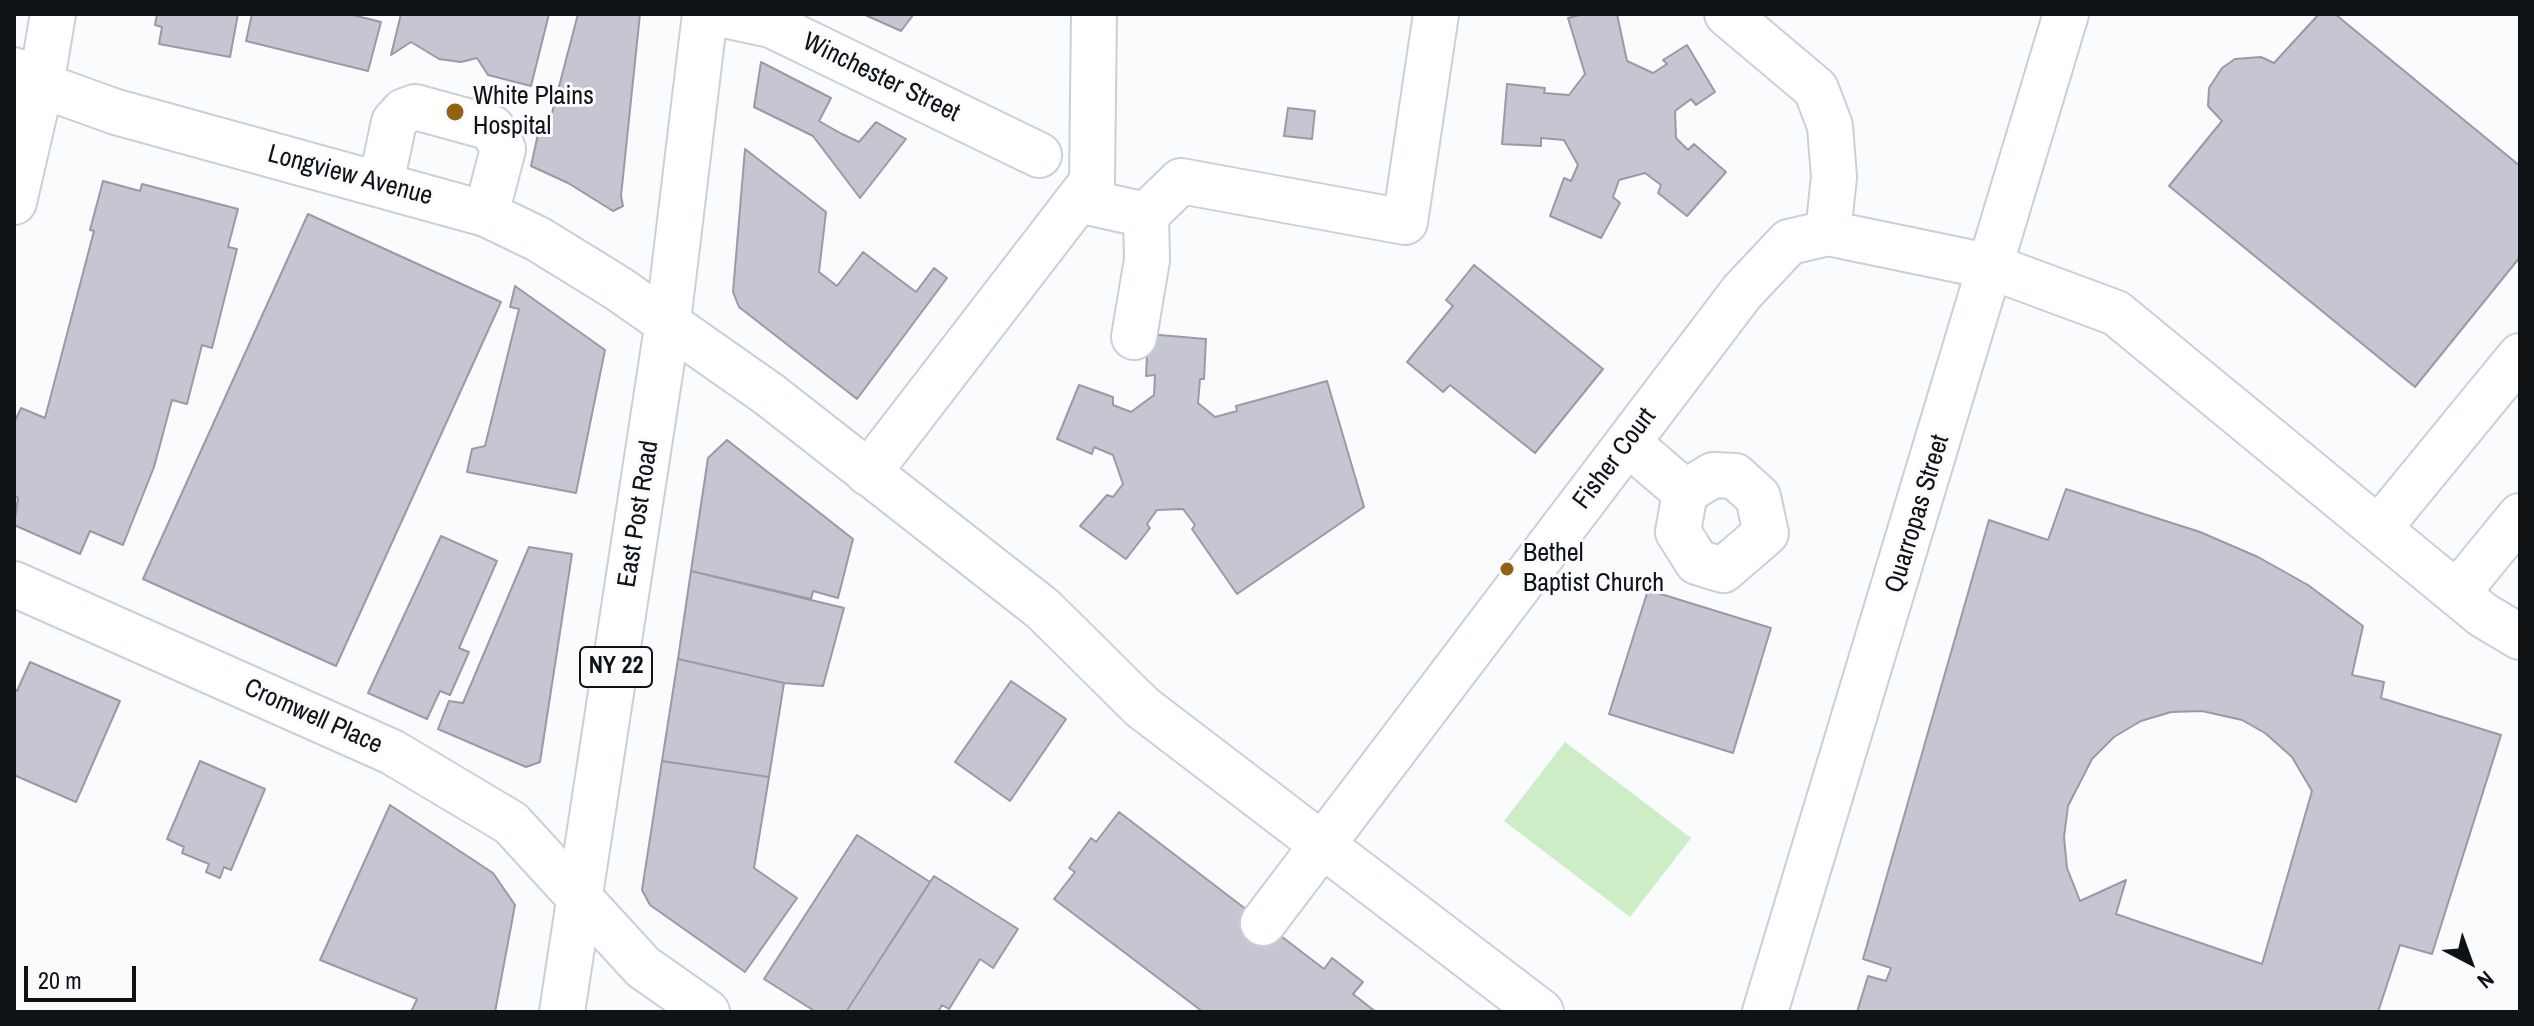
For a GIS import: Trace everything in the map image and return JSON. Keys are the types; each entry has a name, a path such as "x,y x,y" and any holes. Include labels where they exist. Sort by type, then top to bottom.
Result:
{"street":[{"path":"14,202 28,77 53,14"},
{"name":"East Post Road","path":"562,1012 668,321 705,14"},
{"name":"Winchester Street","path":"719,14 771,25 1039,155"},
{"path":"868,473 1092,182 1094,14"},
{"path":"1134,337 1147,260 1146,215 1181,181 1405,222 1436,14"},
{"path":"1727,14 1816,89 1830,126 1834,177 1828,233"},
{"name":"Quarropas Street","path":"1765,1012 2066,14"},
{"name":"Longview Avenue","path":"28,77 116,112 486,214 538,239 668,321 868,473 1043,609 1142,707 1541,1012"},
{"path":"381,183 394,122 404,111 415,107 492,128 503,149 486,214"},
{"path":"1078,200 1146,215"},
{"name":"Fisher Court","path":"1263,923 1774,255 1789,242 1828,233 1992,267 2116,313 2457,593 2505,631 2520,637"},
{"path":"2379,528 2520,356"},
{"path":"1628,443 1685,492"},
{"path":"2457,593 2520,516"},
{"name":"Cromwell Place","path":"14,584 392,752 511,823 643,967 707,1012"}],"green space":[{"path":"1565,742 1691,838 1630,917 1504,821"}],"building":[{"path":"157,14 238,14 230,57 159,44 162,27 155,25"},
{"path":"252,14 349,14 381,22 368,71 246,41"},
{"path":"401,14 549,14 531,86 488,75 477,58 461,62 439,59 411,42 391,55"},
{"path":"578,14 640,14 621,196 623,206 613,211 568,183 531,166 538,134 546,136"},
{"path":"863,14 914,14 901,31"},
{"path":"1584,14 1617,14 1627,61 1653,73 1667,64 1663,60 1687,45 1715,92 1696,105 1691,99 1675,111 1676,138 1688,150 1694,144 1726,172 1687,216 1658,193 1661,185 1645,173 1619,180 1613,197 1620,203 1601,238 1550,216 1564,178 1571,181 1578,165 1564,140 1541,138 1541,146 1502,144 1507,84 1545,88 1544,93 1569,95 1585,74 1568,18"},
{"path":"2319,14 2335,14 2520,166 2520,257 2415,387 2169,186 2222,121 2208,106 2209,88 2222,68 2235,59 2261,57 2274,63"},
{"path":"761,62 831,98 819,121 842,134 859,142 876,122 906,139 860,198 813,136 754,107"},
{"path":"1288,108 1315,111 1312,139 1284,136"},
{"path":"745,149 826,212 819,272 837,286 863,252 916,292 934,268 947,278 857,399 739,307 733,292"},
{"path":"103,181 140,191 142,184 238,209 228,247 237,249 212,348 202,345 187,404 172,400 154,467 123,545 90,531 80,554 14,525 18,498 14,496 14,423 21,408 45,418 94,231 90,230"},
{"path":"308,214 501,302 336,666 143,579"},
{"path":"1474,265 1603,369 1535,453 1450,385 1443,392 1407,362 1453,306 1446,300"},
{"path":"515,286 605,350 576,493 467,472 472,449 485,446 519,309 510,307"},
{"path":"1148,334 1206,339 1204,379 1200,379 1198,403 1215,417 1237,411 1236,406 1327,381 1364,507 1237,594 1192,529 1195,525 1183,509 1157,510 1147,524 1150,528 1126,559 1080,526 1107,495 1113,497 1123,484 1113,455 1094,447 1092,454 1057,439 1079,385 1113,397 1113,405 1131,412 1154,395 1155,375 1146,376"},
{"path":"727,440 853,539 838,598 813,591 811,599 691,571 708,458"},
{"path":"2066,489 2200,532 2258,557 2308,585 2363,626 2352,675 2384,682 2381,698 2501,735 2432,954 2400,945 2378,1012 1857,1012 1868,976 1886,981 1891,968 1863,959 1989,520 2048,540","holes":["2202,711 2242,720 2265,733 2292,757 2312,791 2262,964 2116,914 2126,880 2080,901 2067,868 2064,837 2068,806 2092,759 2114,737 2141,721 2171,712"]},
{"path":"441,536 497,561 459,648 469,652 450,695 440,691 427,719 368,693"},
{"path":"529,547 572,554 540,762 526,767 438,729 449,701 463,703"},
{"path":"691,571 844,608 823,686 784,683 678,659"},
{"path":"1648,590 1771,628 1733,753 1609,714"},
{"path":"678,659 784,683 769,777 662,761"},
{"path":"30,662 120,701 76,802 14,775 14,689 17,691"},
{"path":"1011,681 1066,719 1010,801 955,762"},
{"path":"200,761 265,789 231,870 224,867 220,878 206,872 209,864 182,853 184,847 167,839"},
{"path":"662,761 769,777 754,868 797,898 745,972 650,905 642,890"},
{"path":"390,805 493,873 515,905 495,1012 411,1012 417,999 320,960"},
{"path":"1119,812 1324,969 1332,958 1363,982 1353,994 1376,1012 1203,1012 1054,899 1075,872 1069,868 1091,838 1096,842"},
{"path":"857,835 930,882 846,1012 816,1012 764,979"},
{"path":"934,876 1018,929 993,968 980,959 949,1009 942,1005 938,1012 846,1012"}],"place":[{"name":"White Plains Hospital","path":"455,112"},
{"name":"Bethel Baptist Church","path":"1507,569"}]}
